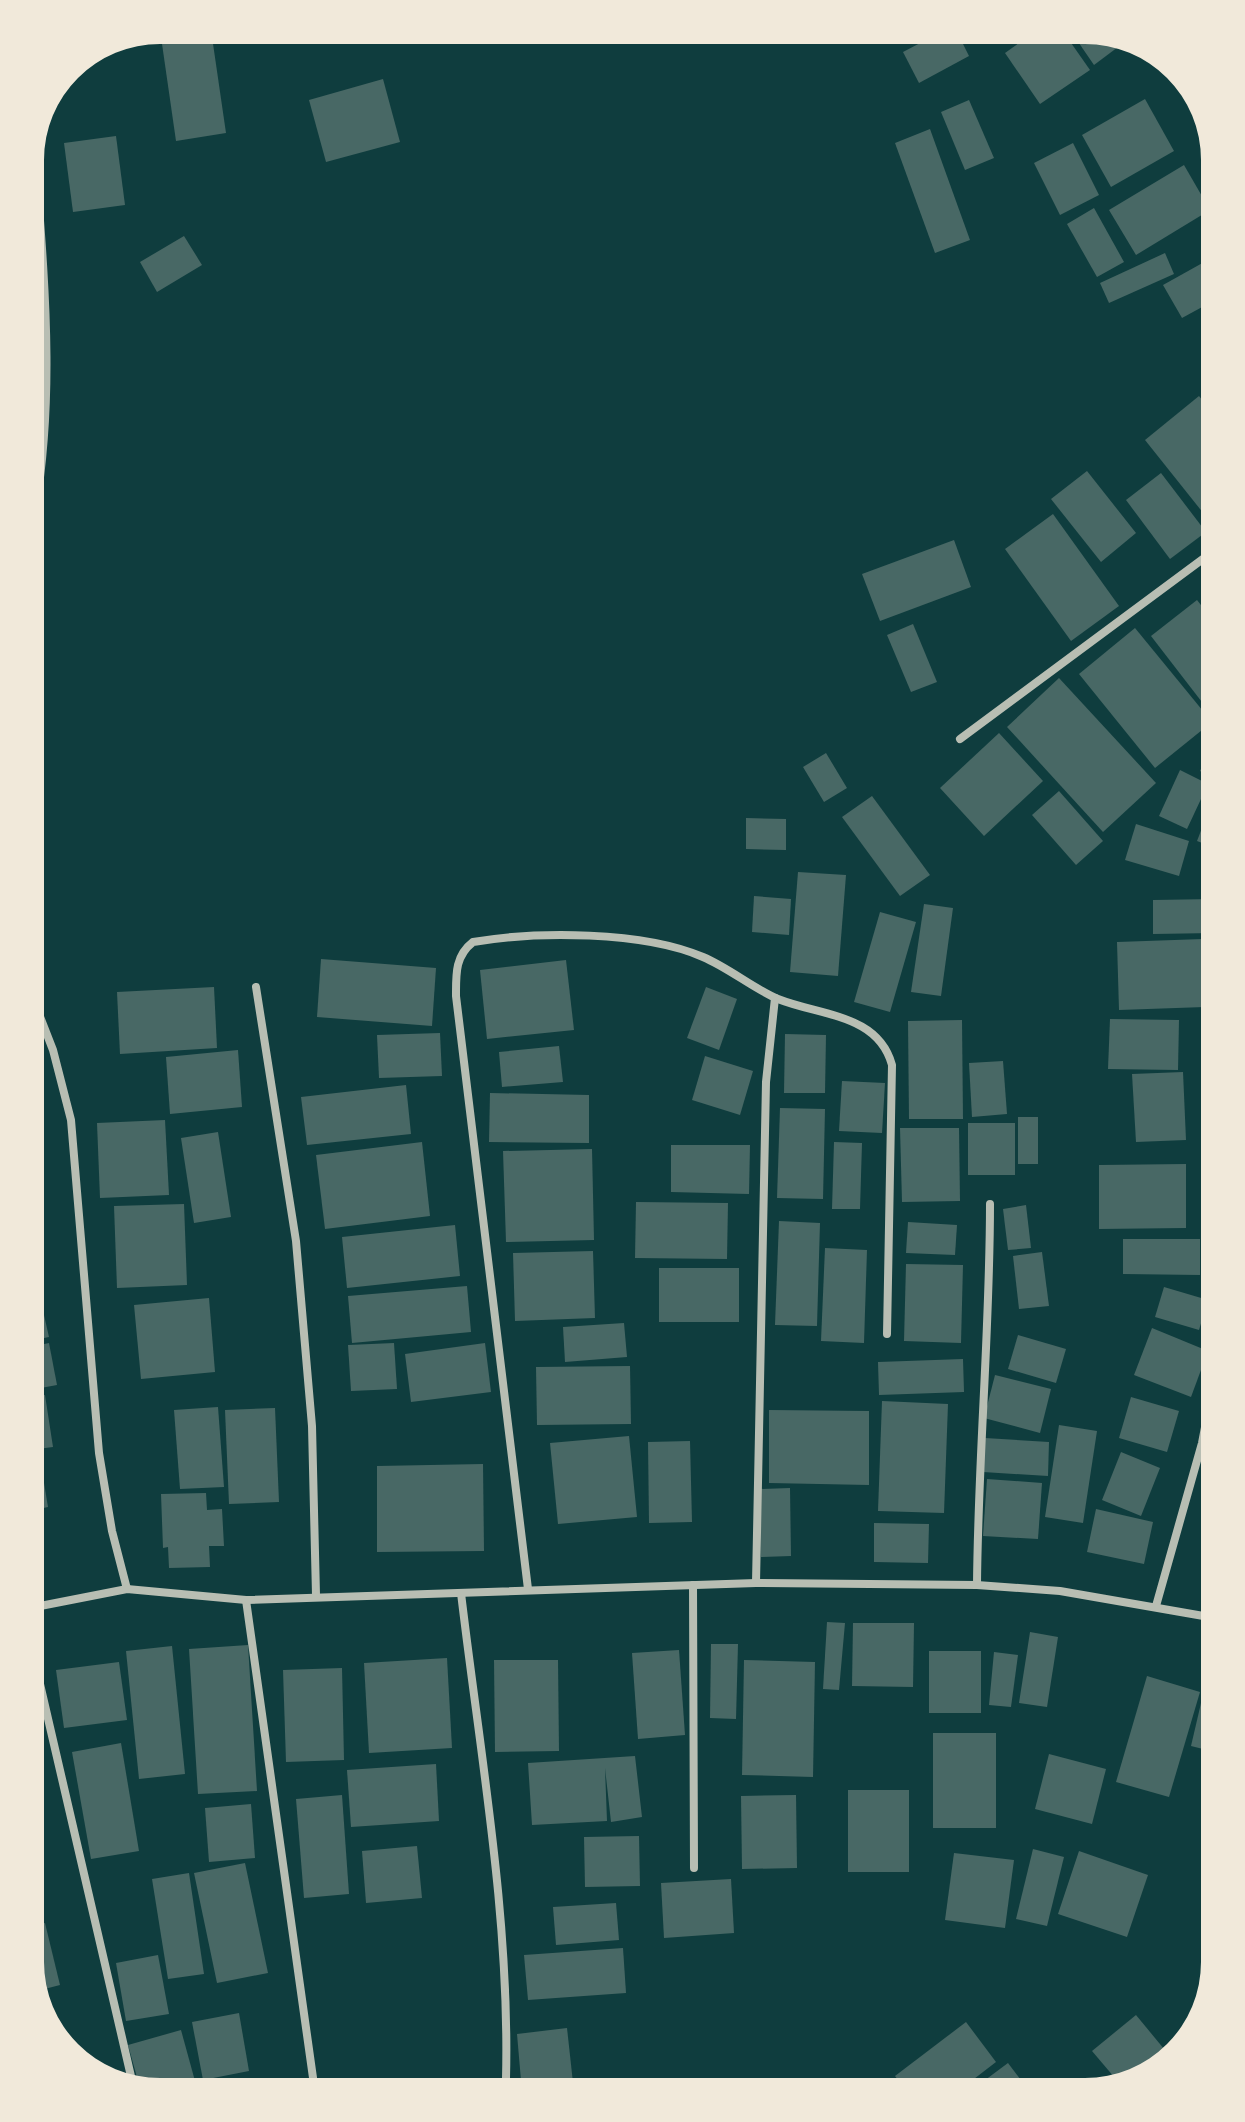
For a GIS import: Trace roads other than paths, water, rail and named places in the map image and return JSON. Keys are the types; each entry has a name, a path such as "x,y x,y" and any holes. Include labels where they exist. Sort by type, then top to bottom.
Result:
{"street":[{"path":"44,272 48,323 44,431"},
{"path":"960,739 1201,560"},
{"path":"528,1589 456,996 458,962 473,942 600,936 658,943 701,956 745,977 775,998 867,1028 887,1046 892,1065 887,1334"},
{"path":"256,987 296,1241 312,1426 316,1595"},
{"path":"756,1583 766,1082 775,998"},
{"path":"44,1027 71,1120 99,1453 112,1531 127,1589"},
{"path":"977,1585 978,1466 990,1323 990,1204"},
{"path":"1156,1606 1201,1447"},
{"path":"44,1605 127,1589 246,1600 316,1595 756,1583 977,1585 1060,1591 1201,1615"},
{"path":"693,1585 694,1868"},
{"path":"461,1593 502,1937 508,2017 506,2078"},
{"path":"246,1600 313,2078"},
{"path":"44,1701 130,2074"}]}
